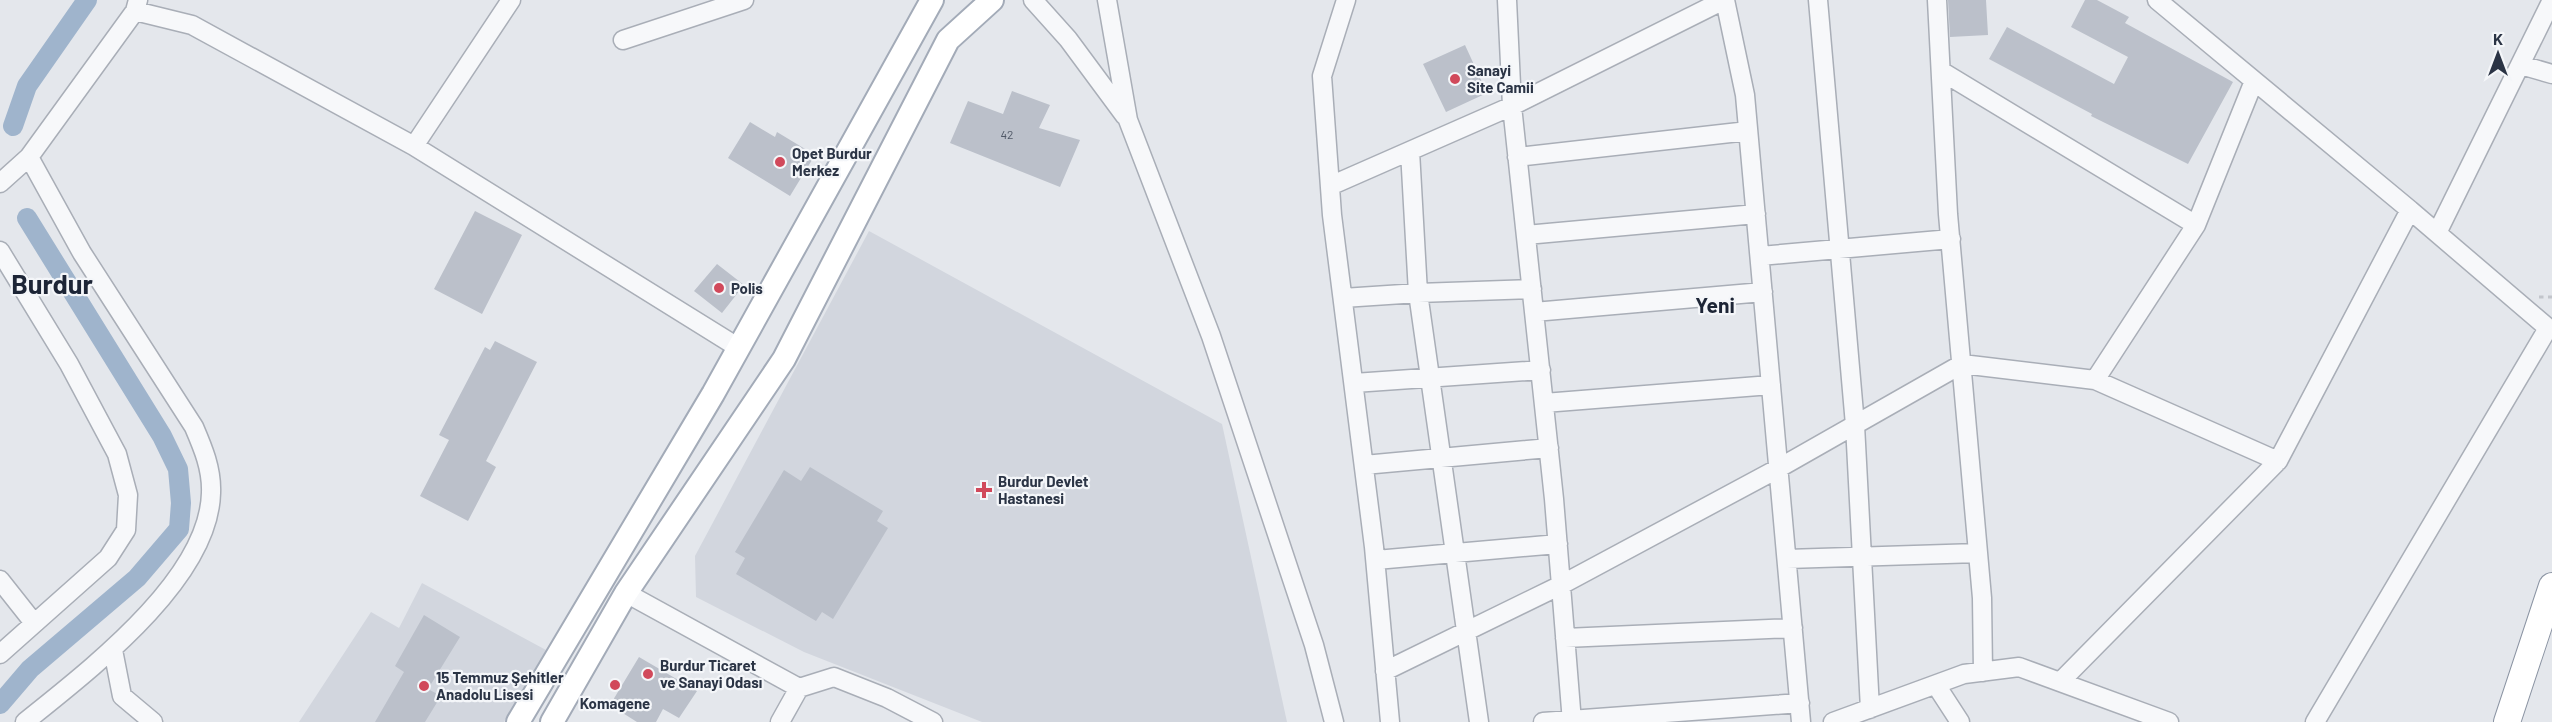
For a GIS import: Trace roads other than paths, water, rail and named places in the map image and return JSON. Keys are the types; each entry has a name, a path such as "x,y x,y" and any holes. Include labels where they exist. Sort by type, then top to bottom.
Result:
{"highway":[{"path":"2507,722 2552,586"}],"main road":[{"path":"518,722 739,348 932,0"},
{"path":"552,722 626,593 784,359 948,40 992,0"}],"street":[{"path":"414,146 511,0"},
{"path":"623,40 744,0"},
{"path":"1033,0 1068,39 1128,120"},
{"path":"1107,0 1128,120 1211,336 1314,645 1334,722"},
{"path":"1346,0 1322,76 1330,186 1376,560 1390,722"},
{"path":"1507,0 1512,106 1549,448 1572,721"},
{"path":"1330,186 1512,106 1725,0 1745,94 1802,722"},
{"path":"1818,0 1855,425 1870,709"},
{"path":"1937,0 1950,239 1982,598 1983,672"},
{"path":"2157,0 2548,328 2315,722"},
{"path":"2437,233 2552,0"},
{"path":"0,183 29,157 136,5 192,25 414,146 739,348"},
{"path":"2521,65 2552,74"},
{"path":"1941,71 2196,225"},
{"path":"2095,380 2196,225 2254,81"},
{"path":"1517,157 1748,131"},
{"path":"1410,151 1418,293 1479,722"},
{"path":"25,722 113,650 180,574 197,548 207,522 211,493 209,469 194,427 82,253 29,157"},
{"path":"2061,681 2278,461 2410,210"},
{"path":"1526,235 1756,214"},
{"path":"1760,255 1950,239"},
{"path":"0,251 69,364 117,454 128,495 126,530 108,558 0,654"},
{"path":"1343,298 1532,289"},
{"path":"1534,312 1763,292"},
{"path":"1385,671 1561,585 1779,468 1962,364 2095,380 2278,461"},
{"path":"1354,383 1541,370"},
{"path":"1544,403 1771,385"},
{"path":"1364,465 1549,448"},
{"path":"1376,560 1558,544"},
{"path":"1787,560 1978,553"},
{"path":"0,580 34,623"},
{"path":"626,593 799,688"},
{"path":"1565,639 1793,628"},
{"path":"113,650 122,696 153,722"},
{"path":"1833,722 1964,674 2019,667 2169,722"},
{"path":"780,722 799,688 834,677 887,698 933,722"},
{"path":"1936,685 1960,722"},
{"path":"1543,722 1800,703"}],"waterway":[{"path":"13,126 27,86 87,0"},
{"path":"0,704 30,669 137,578 179,529 181,503 178,469 162,436 27,218"}],"place":[{"name":"Sanayi Site Camii","path":"1455,79"},
{"name":"Opet Burdur Merkez","path":"780,162"},
{"name":"Polis","path":"719,288"},
{"name":"Burdur Devlet Hastanesi","path":"984,490"},
{"name":"Burdur Ticaret ve Sanayi Odası","path":"648,674"},
{"name":"Komagene","path":"615,685"},
{"name":"15 Temmuz Şehitler Anadolu Lisesi","path":"424,686"}],"district":[{"name":"Burdur","path":"52,283"},
{"name":"Yeni","path":"1715,304"}]}
